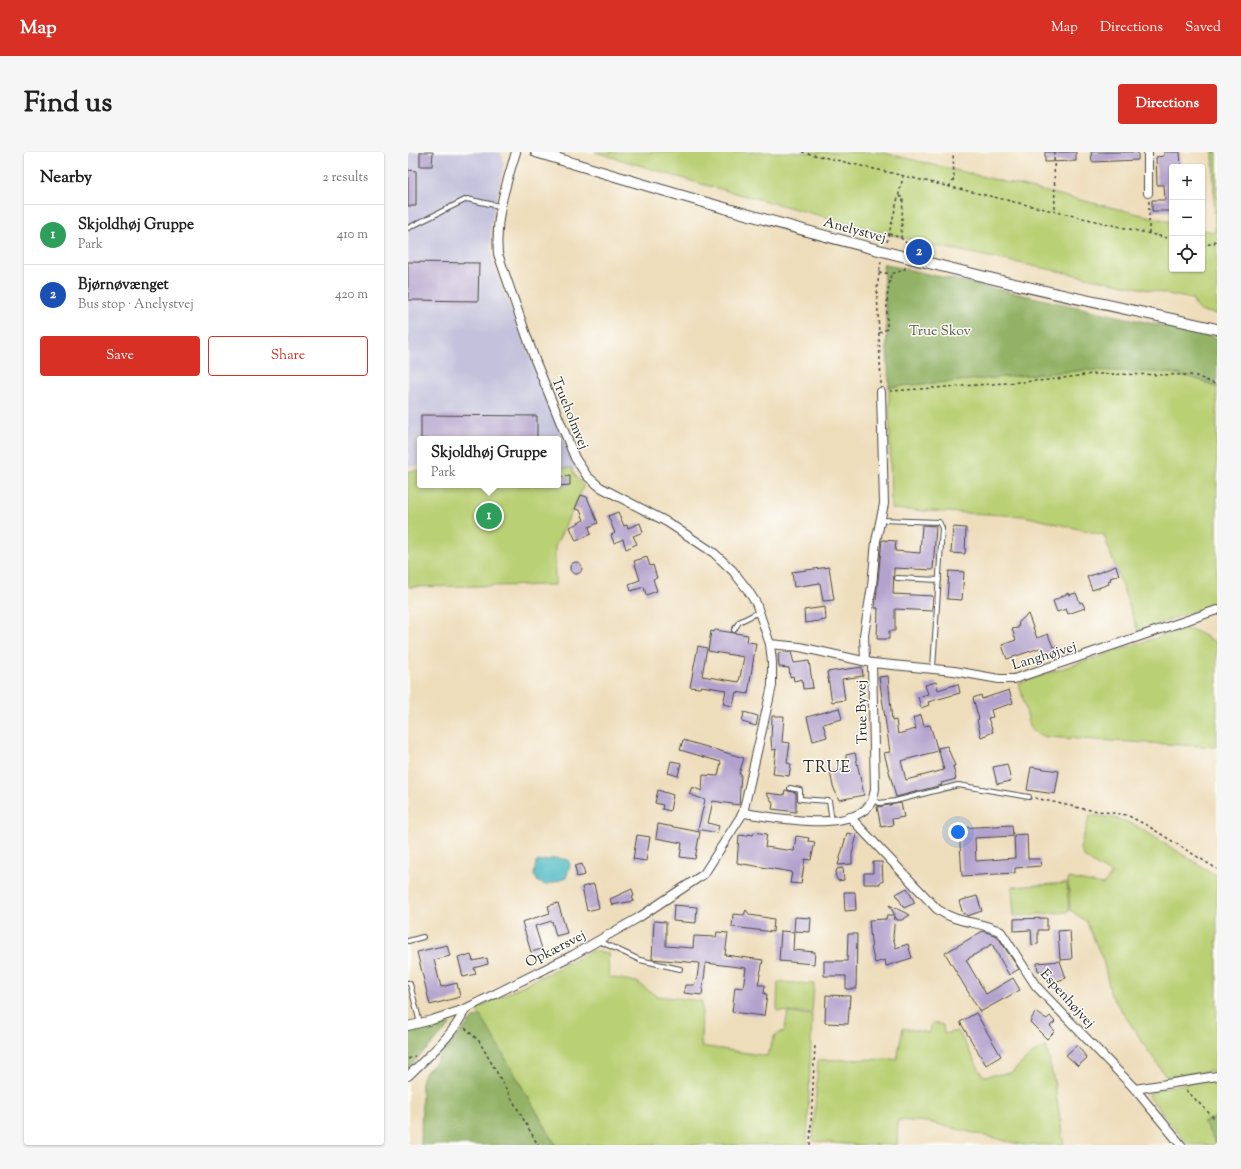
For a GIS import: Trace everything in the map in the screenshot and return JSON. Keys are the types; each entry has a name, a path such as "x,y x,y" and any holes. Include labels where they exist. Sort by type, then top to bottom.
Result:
{"street":[{"name":"Trueholmvej","path":"516,152 499,206 496,240 501,267 535,360 579,465 600,487 667,522 714,553 738,577 756,603 759,612"},
{"name":"Anelystvej","path":"536,152 693,199 910,258 1007,282 1217,329"},
{"path":"1148,152 1148,193"},
{"path":"868,662 864,635 872,586 876,542 884,504 885,483 881,392"},
{"name":"Langhøjvej","path":"868,662 933,668 999,679 1014,679 1217,610"},
{"path":"759,612 770,644 772,686 744,813 792,819 842,820 866,808 872,800"},
{"name":"True Byvej","path":"770,644 800,647 868,662 875,789 872,800"},
{"name":"Opkærsvej","path":"408,1026 465,1009 598,941 638,918 704,874 744,813"},
{"name":"Espenhøjvej","path":"850,817 937,909 960,921 993,927 1002,932 1036,986 1135,1089 1180,1145"},
{"path":"408,1076 459,1023 465,1009"},
{"path":"1135,1089 1217,1076"}],"lane":[{"path":"408,228 467,199 499,206"},
{"path":"881,520 939,522 942,528 933,668"},
{"path":"897,578 939,580"},
{"path":"734,630 739,622 759,612"},
{"path":"872,800 880,803 895,801 958,786 1029,797"},
{"path":"790,788 800,790 800,799 829,801 832,821"},
{"path":"408,941 423,938"},
{"path":"598,941 640,960 680,969"},
{"path":"408,983 410,984 420,1023"}],"path":[{"path":"802,152 903,177 1169,238"},
{"path":"949,187 954,179 953,152"},
{"path":"1054,152 1055,212"},
{"path":"887,242 903,177"},
{"path":"1148,193 1149,234"},
{"path":"898,196 903,198 904,207 901,238"},
{"path":"879,272 892,274 904,270 910,258 912,250 901,238 889,234"},
{"path":"1205,245 1214,243 1217,238"},
{"path":"882,261 877,289 881,392 1049,380 1092,374 1194,376 1217,385"},
{"path":"879,333 887,329 887,298 892,274"},
{"path":"1029,797 1084,810 1127,815 1217,868"},
{"path":"459,1023 478,1041 538,1145"},
{"path":"810,1145 815,1045"},
{"path":"1177,1082 1217,1121"}],"shaded area":[{"path":"408,152 501,152 504,163 491,225 491,250 496,272 576,469 561,469 561,436 417,436 417,466 408,466"}],"green space":[{"path":"595,152 880,152 1169,221 1169,272 1205,272 1205,230 1215,232 1213,152 1217,152 1217,314 1199,311 1192,299 927,244 698,183"},
{"name":"True Skov","path":"883,264 1217,338 1217,388 1207,382 1173,373 1085,370 889,387"},
{"path":"1085,370 1169,373 1202,381 1217,388 1217,603 1138,631 1104,535 1024,516 891,509 889,387"},
{"path":"561,468 571,468 576,477 584,486 555,547 555,585 408,587 408,471 417,471 417,488 561,488"},
{"path":"1182,629 1195,631 1217,643 1217,747 1046,737 1031,730 1019,683"},
{"path":"1090,815 1115,818 1135,825 1217,876 1217,1070 1166,1077 1111,995 1103,960 1086,921 1070,910 1068,878 1103,885 1112,874 1085,858 1080,848"},
{"path":"1067,883 1069,912 1014,916 1012,887"},
{"path":"592,951 608,953 609,977 637,982 656,996 702,1001 701,1046 767,1056 775,1035 784,1031 788,1013 812,1015 807,1145 556,1145 476,1009"},
{"path":"778,982 814,984 812,1013 777,1011"},
{"path":"481,1016 556,1145 421,1145 422,1077 473,1018"},
{"path":"448,1021 450,1026 408,1068 408,1030"},
{"path":"932,1023 943,1025 944,1034 958,1031 983,1076 1011,1073 1032,1054 1046,1046 1054,1081 1064,1145 1023,1145 928,1122 898,1120 897,1145 855,1145 813,1141 818,1060 897,1059 903,1028 929,1033"},
{"path":"1217,1080 1217,1117 1203,1122 1217,1145 1188,1145 1148,1095 1154,1091 1171,1086"},
{"path":"1217,1117 1217,1143 1203,1122"}],"water":[{"path":"556,858 569,860 570,866 566,878 546,885 538,882 534,875 536,862"}],"building":[{"path":"420,152 433,152 432,166 420,166"},
{"path":"1045,152 1076,152 1076,161 1045,162"},
{"path":"1091,152 1138,152 1138,160 1092,162"},
{"path":"1164,152 1180,152 1181,164 1169,164 1169,211 1152,211 1152,200 1165,200 1164,185 1157,185 1156,157 1164,156"},
{"path":"408,170 416,171 416,206 408,206"},
{"path":"408,262 479,263 478,301 408,300"},
{"path":"421,415 537,416 537,436 421,436"},
{"path":"570,476 570,485 561,486 561,477"},
{"path":"581,495 587,497 598,523 589,527 591,534 576,541 570,527 584,520 580,510 575,509"},
{"path":"618,512 624,526 627,525 628,528 640,523 643,532 633,536 637,544 626,549 623,539 614,543 611,535 615,533 608,516"},
{"path":"922,525 936,526 933,570 894,568 893,594 933,596 932,611 895,609 895,631 889,631 889,639 877,639 878,608 875,608 882,540 896,541 895,551 920,553"},
{"path":"953,527 966,528 965,554 951,553"},
{"path":"647,557 650,566 653,565 657,578 653,579 657,591 646,595 644,587 631,591 629,584 640,580 634,561"},
{"path":"578,562 581,563 581,573 574,574 571,573 570,566 571,563"},
{"path":"1116,566 1119,575 1110,578 1111,580 1108,581 1109,584 1092,590 1087,577"},
{"path":"829,567 834,600 823,601 820,583 794,587 792,572"},
{"path":"949,571 964,572 962,600 947,599"},
{"path":"1068,593 1069,595 1076,593 1080,603 1082,602 1085,608 1068,614 1066,609 1057,612 1053,601"},
{"path":"825,607 826,620 805,623 804,610"},
{"path":"1028,614 1037,638 1048,634 1053,647 1057,646 1060,655 1043,657 1040,648 1007,659 1002,645 1016,640 1012,629 1018,628 1019,622"},
{"path":"715,630 748,635 747,642 756,643 748,694 736,692 733,706 723,704 726,690 701,686 700,688 690,687 698,646 707,648 702,676 739,682 744,657 708,651 711,631 714,632"},
{"path":"791,652 794,663 809,661 813,688 803,689 802,679 794,681 793,676 790,677 789,668 779,667 778,653"},
{"path":"862,667 863,676 842,679 845,700 832,702 827,672"},
{"path":"888,676 892,721 896,720 898,734 916,729 913,718 921,715 924,726 930,725 938,751 901,761 906,780 944,770 938,748 947,746 955,766 953,766 956,779 941,783 942,785 896,797 884,753 890,752 879,677"},
{"path":"936,682 938,690 958,684 960,693 928,702 929,705 921,708 918,697 928,694 925,685"},
{"path":"1009,690 1013,703 991,710 993,717 988,718 993,732 981,737 977,720 979,719 973,698 981,695 982,699"},
{"path":"839,708 842,719 823,724 827,737 813,741 807,717"},
{"path":"744,712 758,716 756,726 742,722"},
{"path":"772,716 784,716 782,742 790,743 787,763 791,764 789,776 773,774 776,749 772,750"},
{"path":"683,740 744,758 739,774 741,774 739,805 713,801 708,823 719,826 717,833 698,829 705,800 689,794 692,787 702,791 703,775 718,776 721,762 680,750"},
{"path":"855,753 864,795 839,800 833,786 830,772 846,769 846,755"},
{"path":"671,761 681,763 678,776 668,773"},
{"path":"1007,764 1011,781 997,784 993,767"},
{"path":"1031,767 1059,771 1055,794 1027,790"},
{"path":"658,790 673,795 670,811 662,809 663,805 655,803"},
{"path":"785,790 796,793 796,812 772,809 773,803 766,793 784,795"},
{"path":"901,803 904,817 892,819 893,825 881,827 877,807"},
{"path":"658,824 700,832 695,859 680,857 682,843 656,838"},
{"path":"1012,825 1013,836 975,838 976,861 1015,858 1014,835 1027,834 1028,859 1040,859 1041,866 1015,868 1015,873 962,876 959,828"},
{"path":"754,832 767,834 765,847 794,851 796,836 809,838 808,841 815,842 811,860 805,859 801,884 790,883 792,872 737,863 739,835 753,835"},
{"path":"847,833 857,835 852,854 852,864 838,865"},
{"path":"637,835 650,837 646,861 633,859"},
{"path":"873,862 882,862 883,882 880,882 880,884 864,884 864,873 873,873"},
{"path":"582,864 585,875 577,877 575,866"},
{"path":"843,868 844,880 838,881 835,875 837,869"},
{"path":"594,884 599,908 587,911 582,887"},
{"path":"907,888 915,903 904,908 896,894"},
{"path":"632,889 634,896 632,897 634,901 612,905 610,899"},
{"path":"844,892 855,892 856,910 845,911"},
{"path":"977,896 982,911 967,916 965,913 963,914 959,901"},
{"path":"558,903 567,933 556,936 552,921 535,926 542,949 531,952 522,922 550,913 548,906"},
{"path":"674,905 697,907 696,923 673,921"},
{"path":"889,905 910,915 902,920 897,920 895,916 893,937 896,948 908,944 912,958 886,966 885,960 875,963 872,952 869,920 886,919 887,915 895,915"},
{"path":"746,910 750,915 774,919 773,932 732,927 733,914 744,915"},
{"path":"795,917 811,918 810,932 794,931"},
{"path":"1047,918 1047,930 1038,930 1038,944 1032,945 1031,930 1014,931 1014,919"},
{"path":"654,921 666,922 666,946 693,948 694,936 716,937 717,932 728,933 725,955 763,960 758,985 765,985 764,994 767,994 764,1016 732,1012 735,987 743,988 746,968 706,963 702,995 684,993 685,985 694,985 697,978 699,963 652,959"},
{"path":"1070,930 1072,959 1060,960 1058,931"},
{"path":"781,931 794,932 793,950 815,952 814,964 779,961"},
{"path":"983,931 997,936 1019,969 1009,975 992,944 966,960 986,994 1013,978 1020,990 980,1012 945,953"},
{"path":"848,934 857,934 856,989 846,989 846,976 824,976 824,961 847,961"},
{"path":"447,945 450,956 434,960 441,987 457,983 460,997 430,1005 417,952"},
{"path":"465,955 465,957 471,955 473,961 487,958 488,964 474,968 476,974 463,977 458,957"},
{"path":"1060,961 1066,978 1054,982 1050,970 1038,971 1037,963"},
{"path":"826,995 850,996 848,1024 825,1023"},
{"path":"1035,1012 1047,1019 1050,1016 1055,1022 1050,1026 1055,1031 1047,1039 1030,1022"},
{"path":"976,1013 1001,1056 986,1065 960,1022"},
{"path":"1077,1045 1087,1058 1078,1066 1066,1055"}],"place":[{"name":"Bjørnøvænget","path":"919,252"},
{"name":"Skjoldhøj Gruppe","path":"489,516"}],"district":[{"name":"TRUE","path":"827,766"}]}
